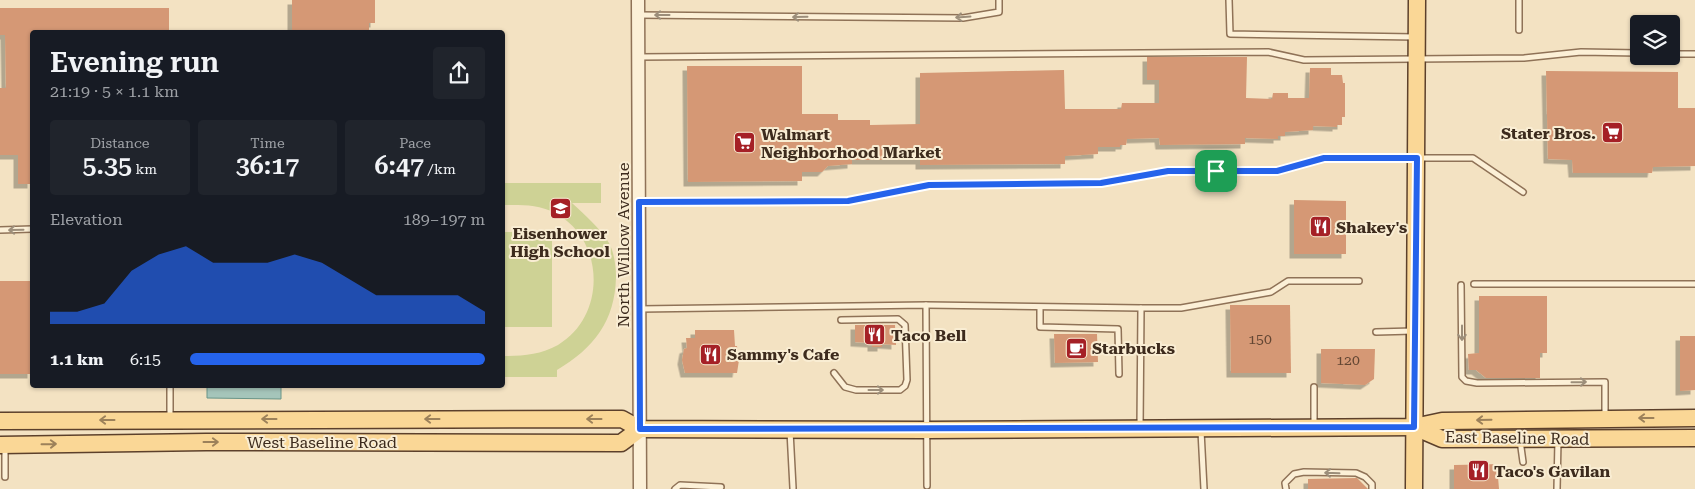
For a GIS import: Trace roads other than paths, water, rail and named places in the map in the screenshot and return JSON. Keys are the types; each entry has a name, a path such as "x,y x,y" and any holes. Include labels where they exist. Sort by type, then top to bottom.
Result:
{"main road":[{"path":"1414,489 1417,0"},
{"name":"East Baseline Road","path":"1414,427 1442,421 1695,418"},
{"name":"West Baseline Road","path":"0,421 622,419 640,429 790,430 1414,427"},
{"name":"East Baseline Road","path":"1414,427 1442,440 1695,438"},
{"name":"West Baseline Road","path":"3,445 206,442 622,443 640,429"}],"street":[{"name":"North Willow Avenue","path":"638,0 640,489"}],"lane":[{"path":"638,15 962,18 999,12 999,0"},
{"path":"1229,0 1230,34 1417,37"},
{"path":"1519,0 1519,30"},
{"path":"639,57 1268,52 1304,60 1524,58 1582,52 1630,53"},
{"path":"1680,54 1695,54"},
{"path":"639,202 848,201 929,185 1101,183 1168,171 1277,171 1324,158 1473,158 1524,192"},
{"path":"0,230 30,230"},
{"path":"640,309 926,305 1040,308 1181,308 1271,292 1288,280 1359,281"},
{"path":"1474,284 1695,284"},
{"path":"1462,285 1462,377 1466,381 1477,383 1605,382 1605,418"},
{"path":"926,305 927,486"},
{"path":"1040,308 1040,327 1118,329 1119,374"},
{"path":"1140,308 1140,428"},
{"path":"834,373 845,387 856,390 900,390 905,386 906,380 905,325 898,319 841,320"},
{"path":"1376,332 1415,331"},
{"path":"1314,387 1314,427"},
{"path":"170,388 170,420"},
{"path":"1201,428 1204,489"},
{"path":"790,430 792,488"},
{"path":"1520,440 1523,462"},
{"path":"1557,489 1558,440"},
{"path":"3,445 5,477"},
{"path":"1286,486 1294,474 1304,472 1356,474 1365,477 1372,484 1372,488"},
{"path":"674,489 680,484 721,487"}],"water":[{"path":"207,388 281,388 281,399 207,398"}],"place":[{"name":"Stater Bros.","path":"1612,133"},
{"name":"Walmart Neighborhood Market","path":"745,143"},
{"name":"Eisenhower High School","path":"560,209"},
{"name":"Shakey's","path":"1320,227"},
{"name":"Taco Bell","path":"875,335"},
{"name":"Starbucks","path":"1076,348"},
{"name":"Sammy's Cafe","path":"711,354"},
{"name":"Taco's Gavilan","path":"1478,471"}]}
